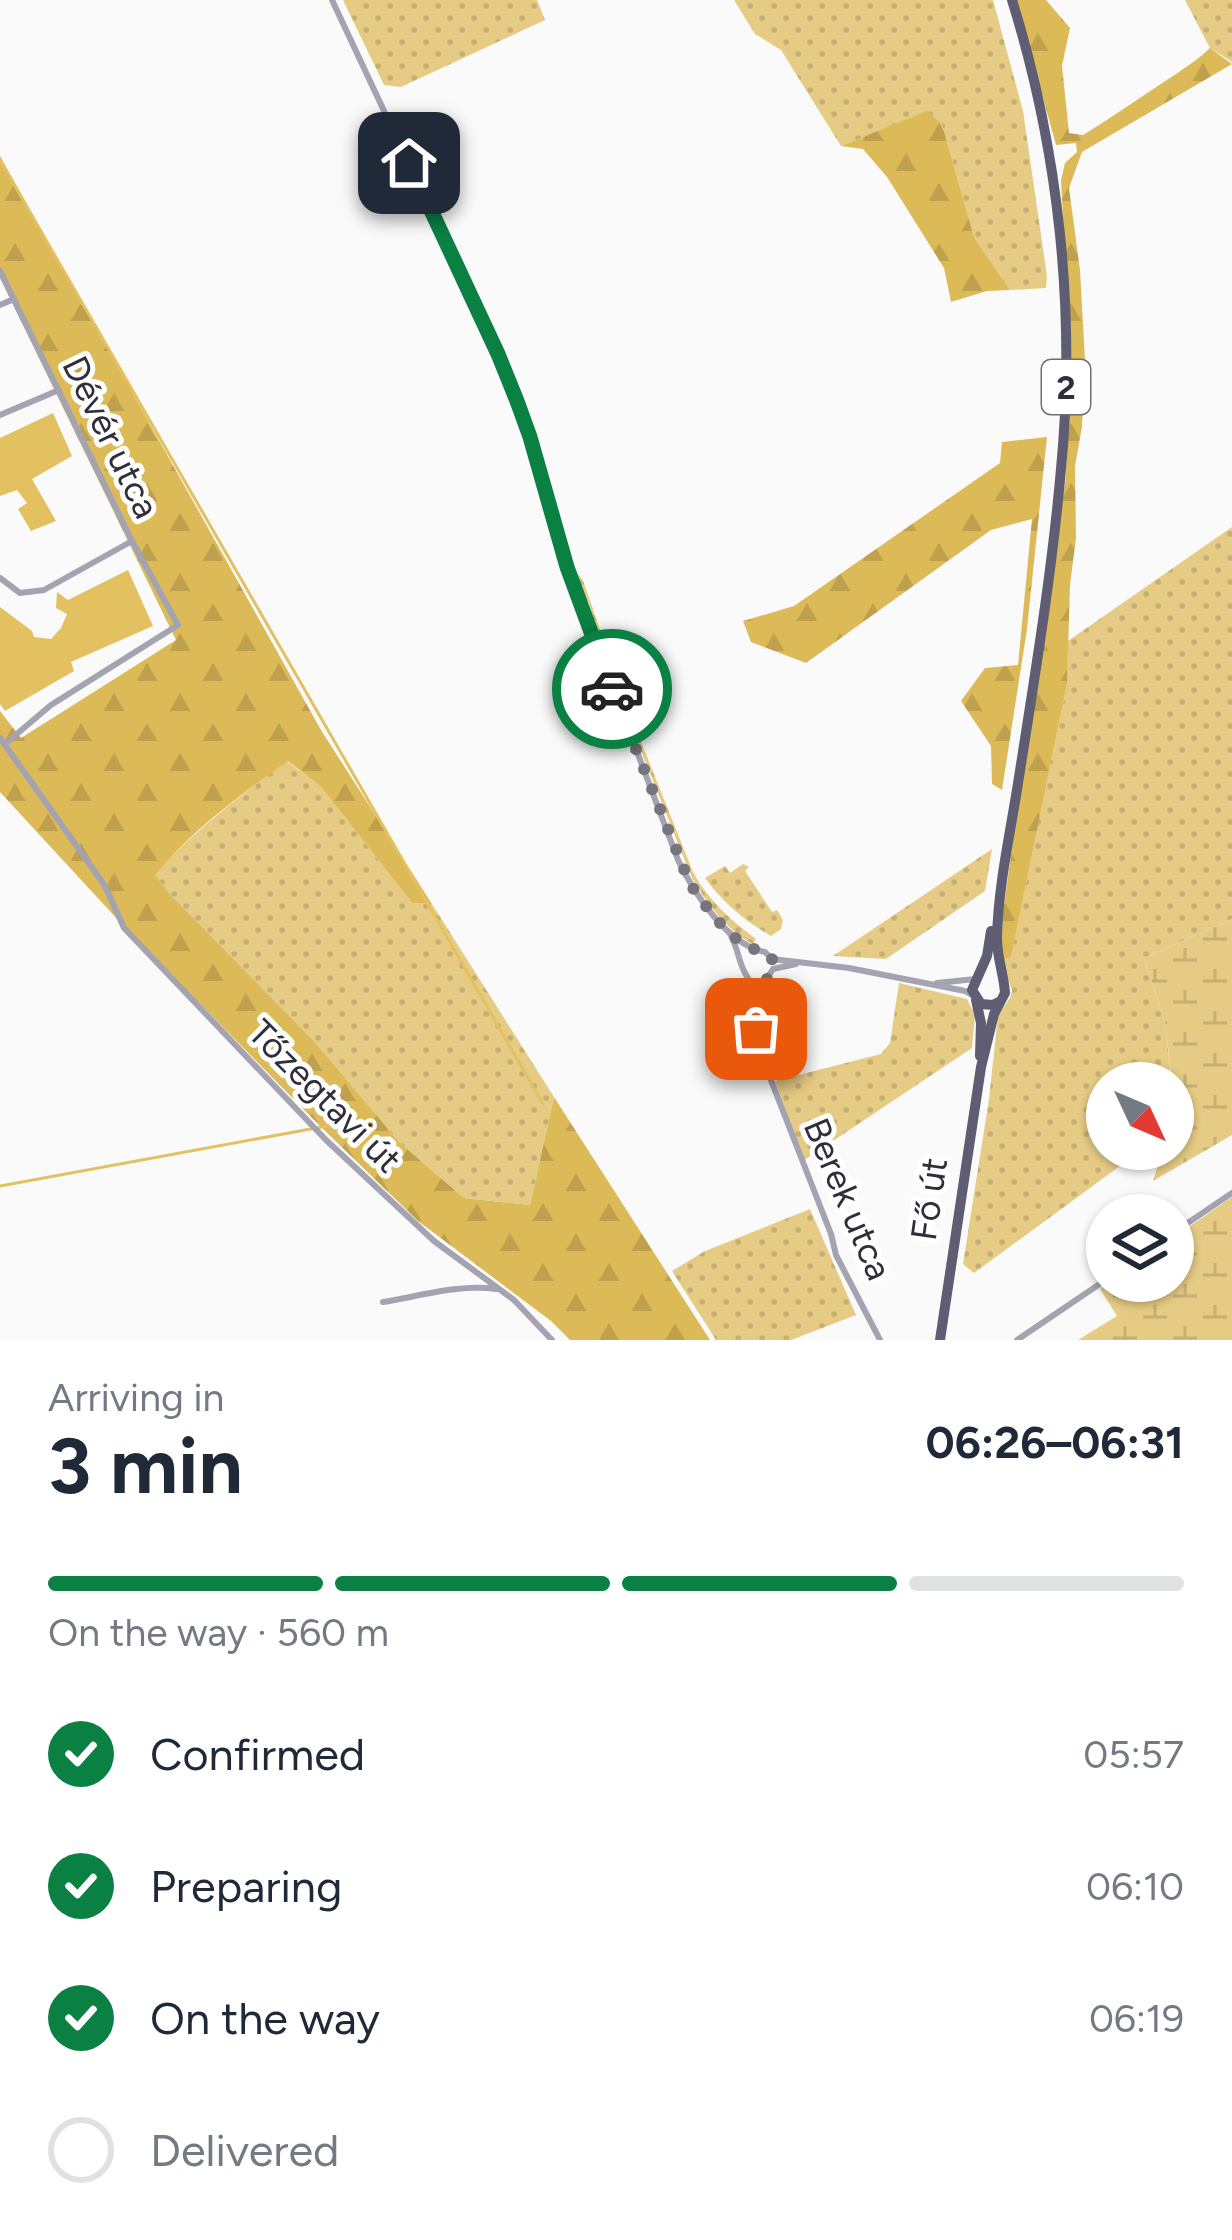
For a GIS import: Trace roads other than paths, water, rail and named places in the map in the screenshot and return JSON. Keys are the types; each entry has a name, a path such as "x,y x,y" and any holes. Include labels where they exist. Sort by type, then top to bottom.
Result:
{"main road":[{"name":"2","path":"999,1002 1005,993 998,962 999,902 1058,493 1066,396 1058,212 1044,121 1012,0"},
{"name":"2","path":"975,998 999,902"},
{"path":"977,977 996,974 1004,982"},
{"path":"975,998 987,1006 999,1002"},
{"name":"Fő út","path":"975,998 981,1023 981,1067"},
{"name":"Fő út","path":"940,1340 981,1067 999,1002"}],"street":[{"path":"332,0 511,385 567,567 678,860 705,906 753,950 772,959 929,983 975,998"},
{"name":"Dévér utca","path":"0,271 178,625 50,705 2,741"},
{"path":"0,304 14,298"},
{"path":"0,415 59,390"},
{"path":"0,578 20,593 44,590 132,541"},
{"name":"Tőzegtavi út","path":"2,741 105,886 124,928 326,1141 434,1241 500,1289 552,1340"},
{"path":"727,929 748,977 812,962"},
{"path":"742,960 753,950"},
{"path":"770,973 772,959"},
{"name":"Berek utca","path":"770,973 758,1007 758,1047 836,1255 880,1340"},
{"name":"Berek utca","path":"748,977 755,986 758,1007"},
{"path":"929,983 977,977"},
{"path":"1194,1219 1232,1193"},
{"path":"383,1302 479,1287 500,1289"},
{"path":"1017,1340 1086,1293"}],"waterway":[{"path":"0,160 543,1104"},
{"path":"0,1186 327,1126"}]}
